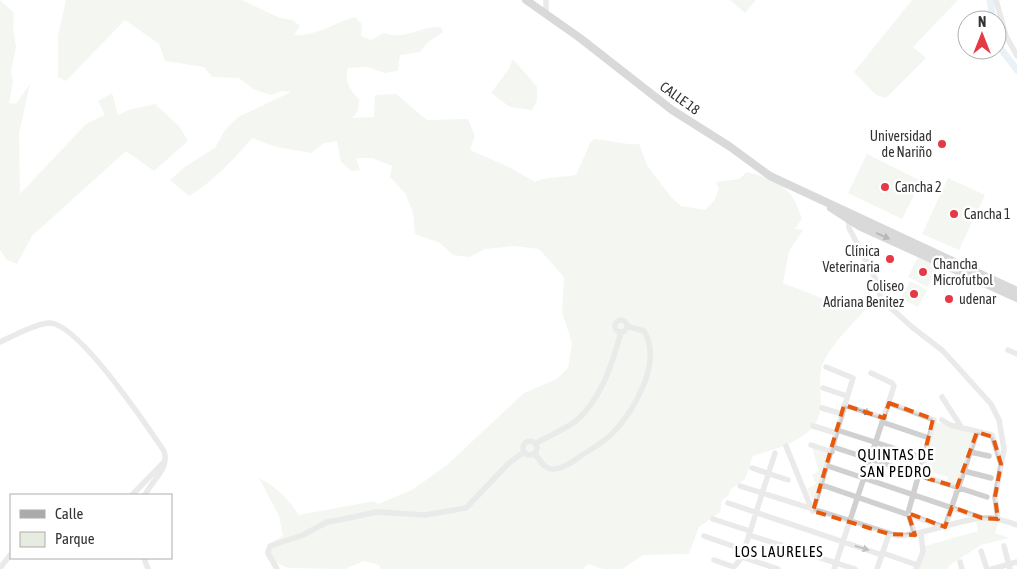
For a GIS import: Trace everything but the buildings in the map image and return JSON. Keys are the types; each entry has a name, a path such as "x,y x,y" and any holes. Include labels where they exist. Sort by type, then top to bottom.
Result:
{"main road":[{"name":"CALLE 18","path":"532,2 672,110 729,146 770,176 848,216 859,226 1017,298"},
{"name":"CALLE 18","path":"848,216 864,218 1017,291"}],"street":[{"path":"996,0 1006,36 1017,56"},
{"path":"546,14 547,1"},
{"path":"848,216 853,237 858,242 875,278 884,303 943,351 991,404 999,420 1004,439 995,497 998,519"},
{"path":"853,237 864,218"},
{"path":"534,453 544,466 551,469 563,466 594,448 619,424 639,396 651,361 649,339 644,331 627,326 623,320 617,322 616,327 621,332"},
{"path":"0,342 49,323 59,326 73,335 104,368 164,451 166,461 163,470 145,494"},
{"path":"535,444 574,422 588,410 608,370 621,332 626,330 627,326"},
{"path":"1008,350 1017,354"},
{"path":"812,510 822,486 853,377 826,367"},
{"path":"835,566 894,384 872,373"},
{"path":"823,388 847,396"},
{"path":"942,397 962,428"},
{"path":"728,503 916,567 923,552 918,534 908,513 933,419 889,403"},
{"path":"844,405 929,438"},
{"path":"822,408 842,414"},
{"path":"942,420 993,437 1001,464"},
{"path":"813,426 875,442 924,458"},
{"path":"945,527 977,432"},
{"path":"524,452 523,446 525,442 531,441 535,444"},
{"path":"534,453 535,444"},
{"path":"811,445 870,459 987,497"},
{"path":"786,446 812,510"},
{"path":"524,452 530,455 534,453"},
{"path":"277,569 268,553 270,546 303,535 327,522 377,512 425,515 466,508 502,469 524,452"},
{"path":"970,452 989,456"},
{"path":"714,560 734,566 742,558 760,494 769,474 775,453"},
{"path":"133,494 166,461"},
{"path":"828,466 982,518 998,519 1017,525"},
{"path":"752,468 788,480"},
{"path":"964,471 991,478"},
{"path":"740,486 889,534 918,534 982,518"},
{"path":"822,486 908,513 945,527"},
{"path":"713,518 835,566 855,569"},
{"path":"877,569 889,534"},
{"path":"704,536 744,550"},
{"path":"1004,546 1009,566"},
{"path":"981,552 987,569"},
{"path":"0,568 10,555"},
{"path":"742,558 774,568"},
{"path":"751,569 754,561"},
{"path":"960,562 962,569"},
{"path":"992,569 1009,566 1017,562"}],"highlighted area":[{"path":"889,403 933,419 919,476 957,487 977,432 993,437 1001,464 995,497 998,519 982,518 952,507 945,527 908,513 915,535 889,534 813,511 844,405 884,418"}],"green space":[{"path":"0,0 14,13 13,27 16,47 11,71 13,82 9,103 16,104 30,84 19,133 20,194 86,124 105,115 98,101 112,93 118,115 129,110 155,104 179,126 188,141 154,171 126,151 32,236 17,264 7,260 0,250"},
{"path":"66,0 242,0 280,18 293,20 300,26 294,35 318,31 355,17 362,24 361,36 371,40 383,33 399,35 441,27 443,32 427,43 420,52 400,55 398,71 385,73 367,67 348,68 347,77 349,85 359,100 358,111 352,118 374,117 375,95 396,94 427,120 468,119 475,136 470,150 511,168 535,182 549,178 576,175 590,143 594,139 639,144 647,165 671,197 681,206 705,210 714,201 719,189 716,182 739,179 747,172 776,182 789,192 794,199 802,219 795,229 803,230 789,251 783,283 837,304 856,299 872,302 837,341 822,366 820,375 821,404 819,416 814,426 797,440 753,456 745,479 731,489 728,496 722,500 720,512 699,527 689,554 643,555 622,569 603,569 588,564 583,569 381,569 379,565 364,561 345,569 288,568 267,559 265,552 267,545 283,536 279,516 259,478 282,494 299,515 374,501 378,504 412,490 447,465 524,393 557,379 568,368 572,343 562,312 564,277 539,249 514,246 485,249 469,257 453,255 440,243 415,234 413,212 405,193 390,177 392,166 372,158 356,158 360,170 352,171 341,162 337,141 324,143 311,153 277,147 252,138 215,177 189,196 170,180 186,166 215,148 225,130 238,117 291,92 282,91 271,95 253,89 239,78 212,77 204,67 165,61 159,44 125,20 66,81 58,77 58,36"},
{"path":"730,0 756,0 745,13"},
{"path":"912,0 958,0 913,47 926,58 886,98 876,95 854,72"},
{"path":"513,59 537,87 537,101 532,110 510,107 491,93 508,70"},
{"name":"Cancha 2","path":"867,154 921,181 902,219 848,193"},
{"name":"Cancha 1","path":"948,178 985,195 959,250 922,234"},
{"name":"Chancha Microfutbol","path":"918,257 939,266 928,287 908,277"},
{"name":"Coliseo Adriana Benitez","path":"910,281 927,290 918,307 901,298"},
{"path":"936,423 950,425 974,434 957,484 947,481 948,477 932,472 930,476 921,473"},
{"path":"812,448 828,454 813,501 807,489 816,484 812,475 819,471"},
{"path":"987,519 998,523 995,533 1009,538 981,545 950,565 947,569 919,569 925,546 978,531 976,522"}],"waterway":[{"path":"990,0 992,10"},
{"path":"1007,57 1017,70"}],"place":[{"name":"Universidad de Nariño","path":"942,144"},
{"name":"Cancha 2","path":"885,187"},
{"name":"Cancha 1","path":"954,214"},
{"name":"Clínica Veterinaria","path":"890,259"},
{"name":"Chancha Microfutbol","path":"923,272"},
{"name":"Coliseo Adriana Benitez","path":"914,294"},
{"name":"udenar","path":"949,299"}],"district":[{"name":"QUINTAS DE SAN PEDRO","path":"896,462"},
{"name":"LOS LAURELES","path":"779,551"}]}
